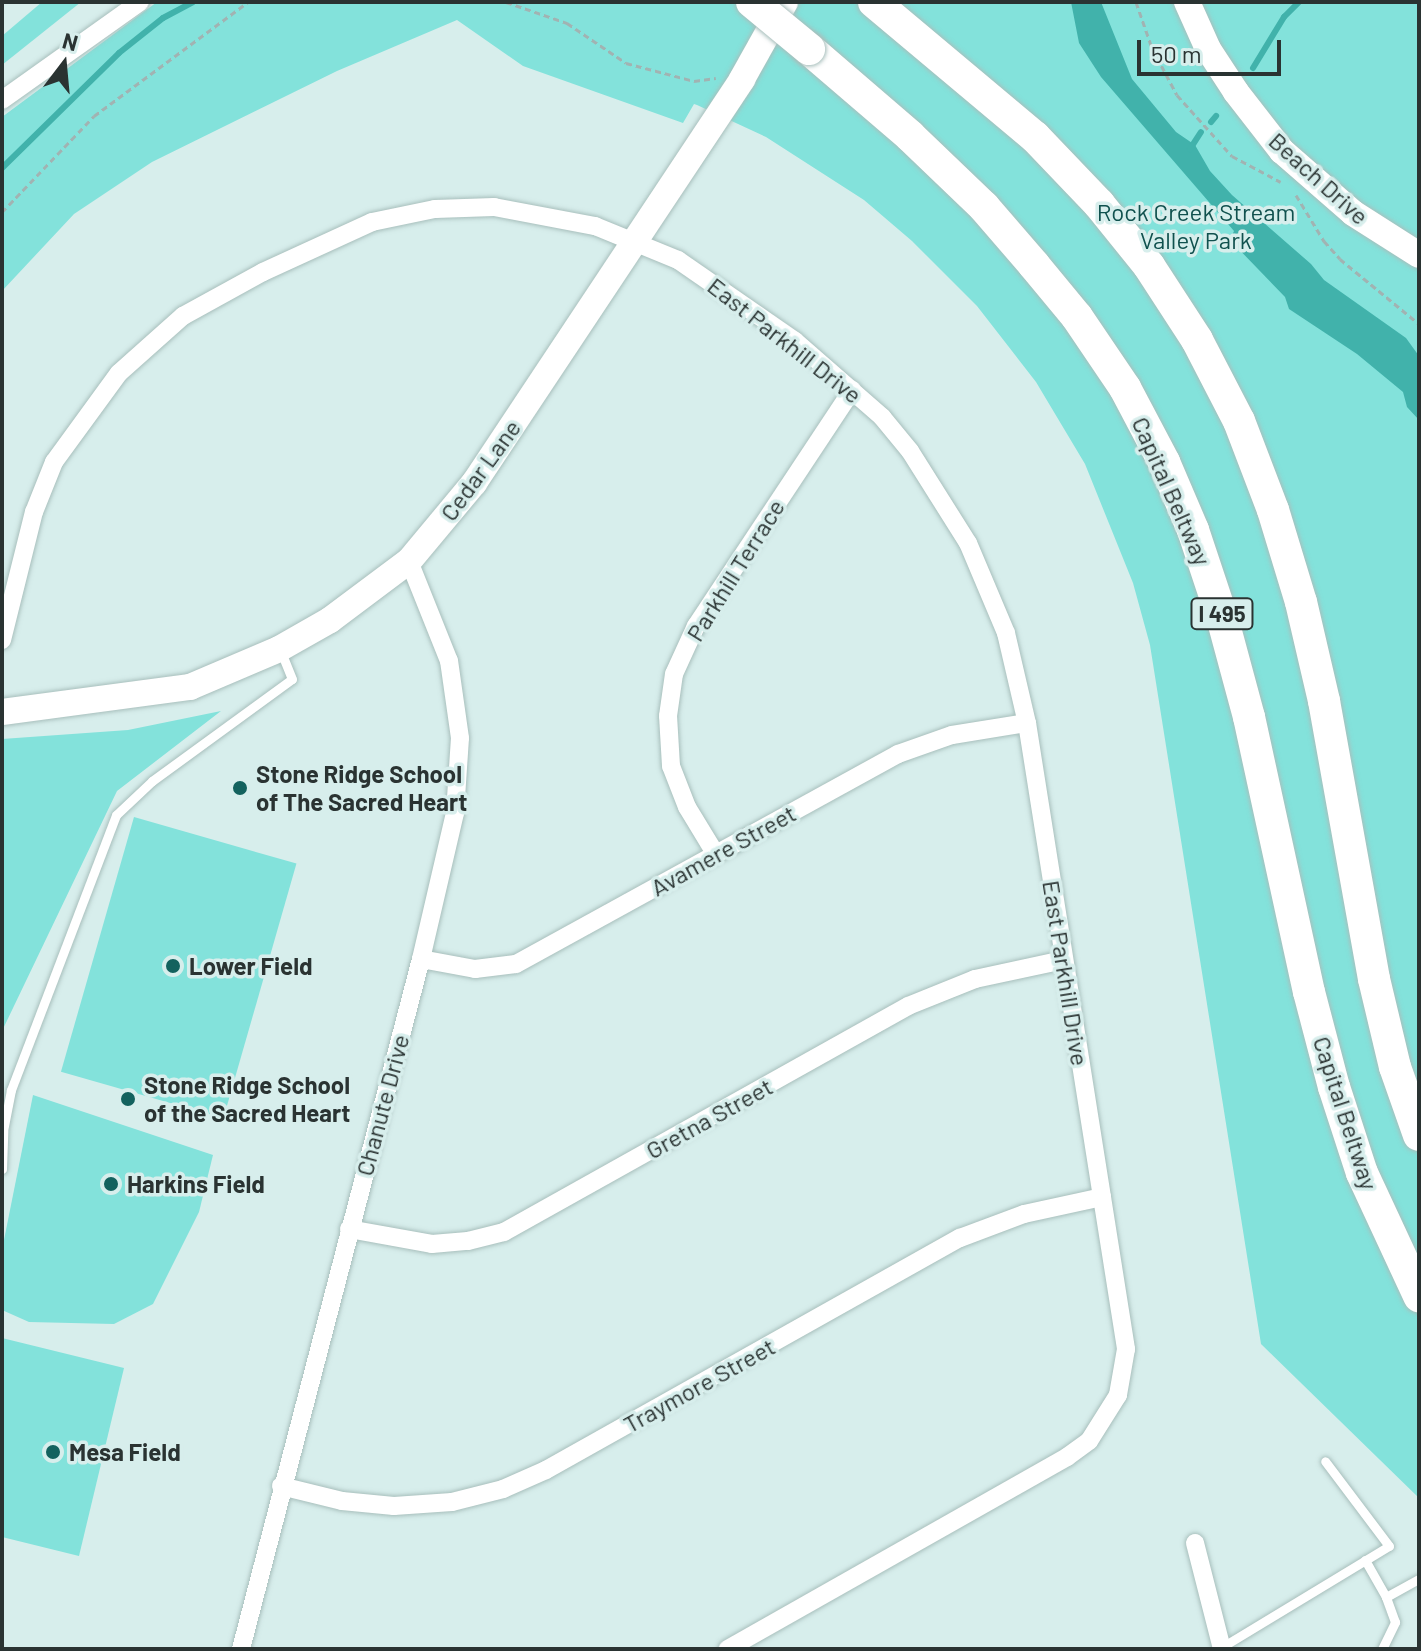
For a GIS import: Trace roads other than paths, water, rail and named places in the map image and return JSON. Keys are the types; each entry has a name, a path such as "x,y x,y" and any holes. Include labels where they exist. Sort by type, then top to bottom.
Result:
{"highway":[{"name":"Capital Beltway","path":"752,2 910,136 984,207 1077,317 1125,388 1164,462 1193,530 1222,617 1249,717 1309,992 1334,1087 1362,1173 1419,1296"},
{"path":"874,2 1035,137 1099,204 1149,266 1197,340 1239,421 1273,510 1301,602 1324,701 1374,979 1395,1067 1419,1135"}],"street":[{"path":"2,100 140,2"},
{"name":"Cedar Lane","path":"2,712 190,687 279,649 330,620 409,561 474,483 636,243 742,79 785,2"},
{"name":"Beach Drive","path":"1187,2 1208,49 1236,92 1282,151 1353,213 1419,255"},
{"name":"East Parkhill Drive","path":"2,640 34,512 54,462 119,373 183,316 263,272 372,222 435,209 494,207 595,226 678,260 795,341 882,417 910,451 968,543 1006,633 1027,723 1126,1349 1118,1395 1089,1441 1067,1457 728,1649"},
{"name":"Parkhill Terrace","path":"715,853 687,807 671,766 668,716 674,674 696,626 852,390"},
{"name":"Chanute Drive","path":"241,1649 281,1486 421,959 455,813 460,738 449,661 409,561"},
{"name":"Avamere Street","path":"421,959 475,969 516,964 898,754 952,735 1027,723"},
{"name":"Gretna Street","path":"349,1229 432,1244 468,1241 504,1232 908,1006 975,979 1064,960"},
{"name":"Traymore Street","path":"281,1486 342,1501 394,1506 452,1502 503,1489 546,1470 960,1238 1024,1214 1102,1197"},
{"path":"1195,1543 1222,1648"}],"lane":[{"path":"2,1169 3,1131 11,1090 116,815 152,781 292,679 279,649"},
{"path":"1222,1648 1389,1546 1325,1461"},
{"path":"1365,1560 1386,1597 1395,1622 1382,1649"},
{"path":"1386,1597 1419,1579"}],"waterway":[{"path":"2,168 119,53 163,18 193,2"},
{"path":"1253,68 1284,17 1299,2"},
{"path":"1211,122 1216,116"},
{"path":"1190,149 1201,132"}],"place":[{"name":"Stone Ridge School of The Sacred Heart","path":"240,788"},
{"name":"Lower Field","path":"173,966"},
{"name":"Stone Ridge School of the Sacred Heart","path":"128,1099"},
{"name":"Harkins Field","path":"111,1184"},
{"name":"Mesa Field","path":"53,1452"}],"park label":[{"name":"Rock Creek Stream Valley Park","path":"1196,226"}]}
